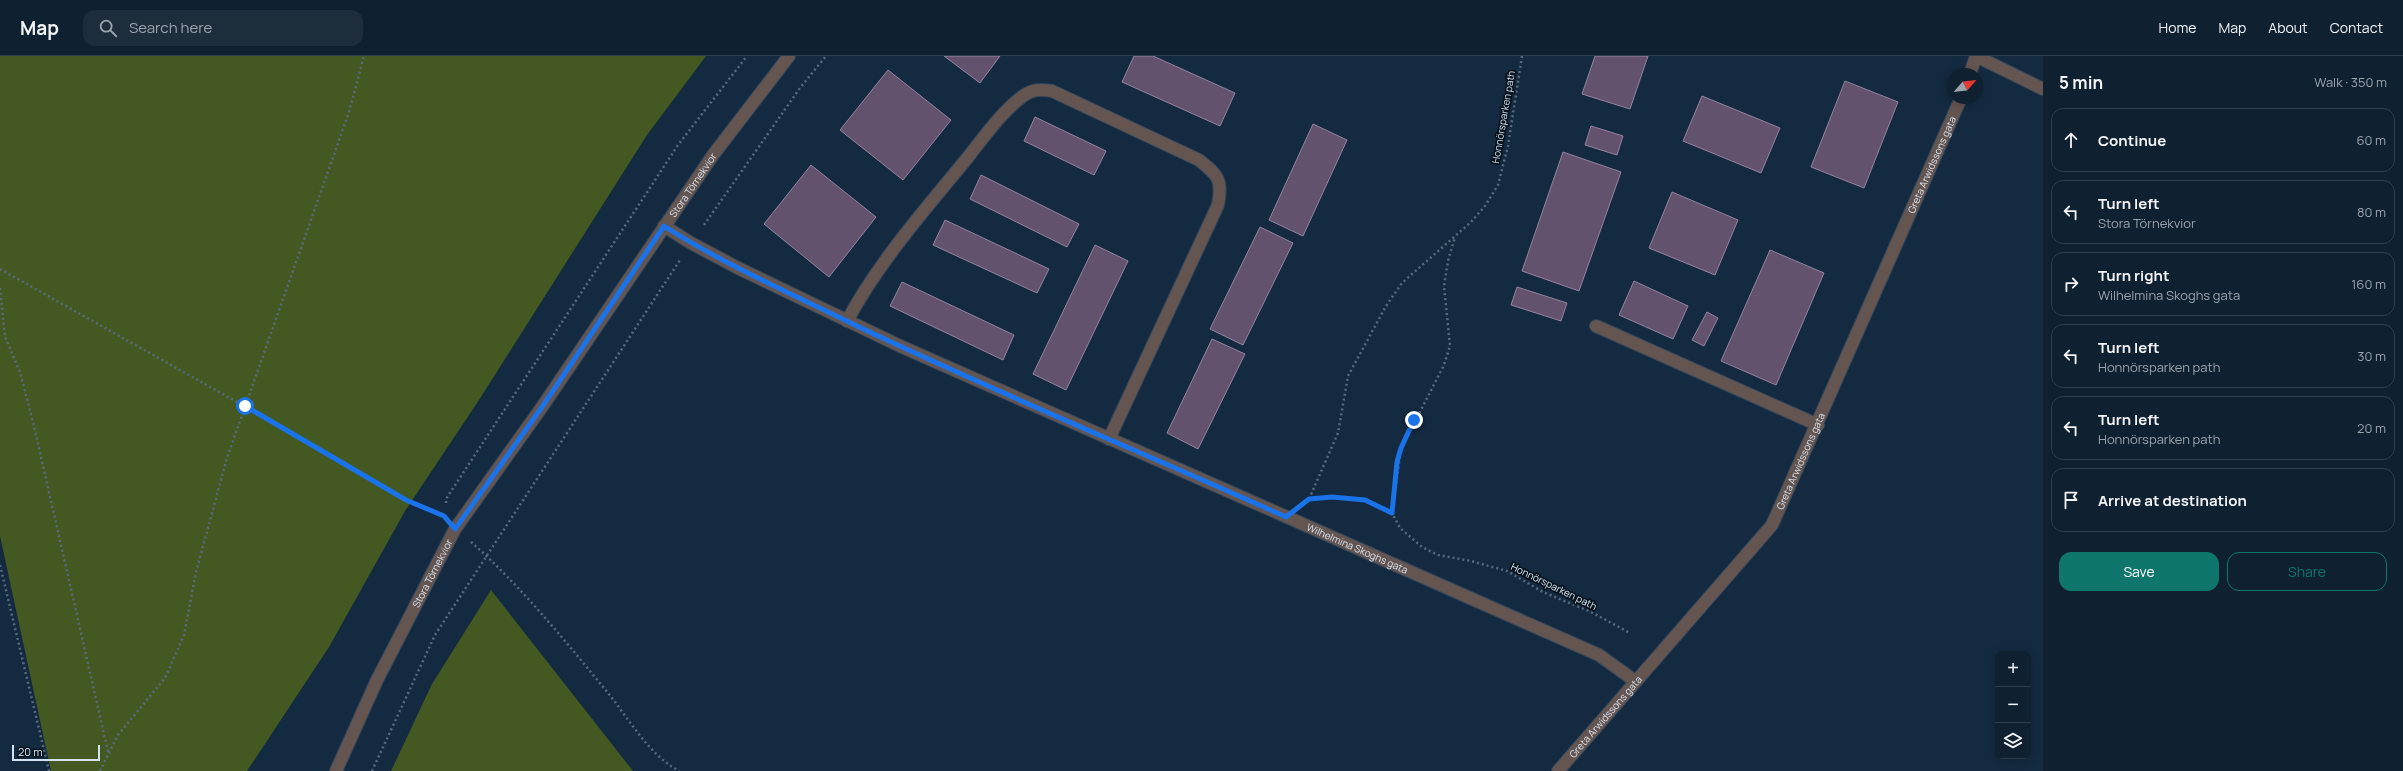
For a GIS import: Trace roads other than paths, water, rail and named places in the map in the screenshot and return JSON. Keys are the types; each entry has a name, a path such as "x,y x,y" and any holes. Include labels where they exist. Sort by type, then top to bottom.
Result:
{"street":[{"name":"Stora Törnekvior","path":"336,771 377,680 455,529 542,407 712,155 789,56"},
{"path":"1972,68 1976,56 2043,89"},
{"path":"847,321 859,298 926,208 996,123 1023,96 1036,89 1052,91 1199,160 1218,178 1221,189 1218,205 1109,439"},
{"name":"Greta Arwidssons gata","path":"1558,771 1635,681 1772,526 1818,425 1958,104"},
{"name":"Wilhelmina Skoghs gata","path":"664,226 691,243 847,321 1109,439 1599,655 1635,681"},
{"path":"1596,326 1818,425"}]}
